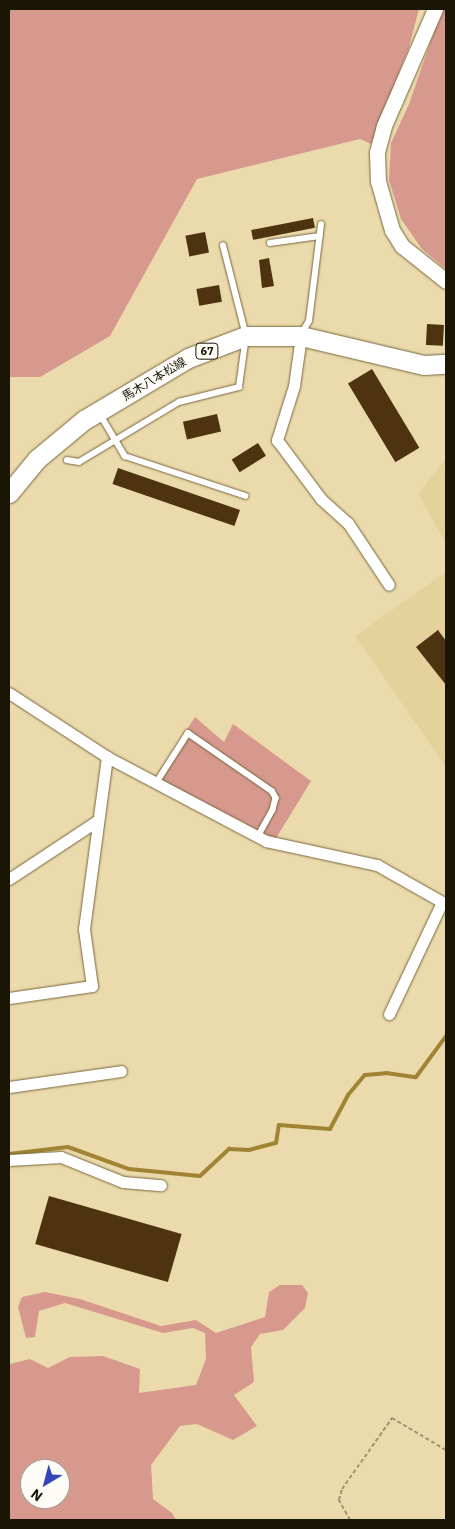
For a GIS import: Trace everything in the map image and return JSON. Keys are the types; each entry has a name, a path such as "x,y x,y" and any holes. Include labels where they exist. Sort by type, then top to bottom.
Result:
{"main road":[{"name":"馬木八本松線","path":"9,493 37,460 99,412 188,358 246,336 301,336 424,366 446,364"}],"street":[{"path":"435,9 384,126 377,153 378,181 392,230 402,246 446,281"},
{"path":"301,336 294,386 277,440 321,499 348,523 389,585"},
{"path":"9,693 107,757 258,837 377,865 442,902 389,1014"},
{"path":"9,998 92,986 84,930 107,757"},
{"path":"9,879 98,821"},
{"path":"9,1087 121,1071"},
{"path":"9,1160 61,1157 123,1182 161,1185"}],"lane":[{"path":"301,336 309,321 321,225"},
{"path":"270,243 320,236"},
{"path":"67,460 79,462 115,438 179,402 239,387 246,336 223,246"},
{"path":"99,412 126,456 246,496"},
{"path":"156,783 188,733 272,791 276,798 273,810 258,837"}],"path":[{"path":"350,1520 339,1500 342,1489 392,1418 446,1450"}],"shaded area":[{"path":"9,9 419,9 409,47 371,144 360,139 197,179 110,336 40,377 9,377"},
{"path":"442,9 446,9 446,269 422,249 401,219 389,180 391,143 409,104"},
{"path":"446,459 446,543 418,494"},
{"path":"446,572 446,767 355,636"},
{"path":"195,717 224,742 233,724 311,781 275,840 155,778"},
{"path":"280,1285 302,1285 308,1293 305,1308 283,1330 260,1334 251,1347 254,1382 234,1395 257,1426 233,1440 197,1424 180,1426 151,1465 153,1499 172,1513 176,1520 9,1520 9,1364 30,1359 48,1368 70,1357 103,1356 140,1369 139,1393 196,1385 206,1359 205,1333 193,1328 163,1333 65,1303 39,1311 35,1337 26,1338 18,1307 22,1297 45,1292 80,1299 161,1326 196,1320 216,1333 265,1317 269,1292"}],"building":[{"path":"313,218 315,228 253,240 251,230"},
{"path":"205,232 209,253 189,256 185,236"},
{"path":"269,258 274,286 262,288 259,260"},
{"path":"219,285 222,302 199,306 196,289"},
{"path":"427,324 444,325 443,346 426,345"},
{"path":"372,369 419,448 395,462 348,383"},
{"path":"217,414 221,432 187,439 183,422"},
{"path":"258,443 266,456 240,472 232,459"},
{"path":"118,468 240,510 234,526 112,484"},
{"path":"438,630 446,641 446,685 416,647"},
{"path":"49,1196 182,1234 168,1282 35,1244"}],"waterway":[{"path":"9,1154 68,1147 129,1169 200,1176 229,1149 249,1150 276,1143 279,1125 330,1129 348,1095 365,1075 386,1073 416,1077 446,1036"}]}
